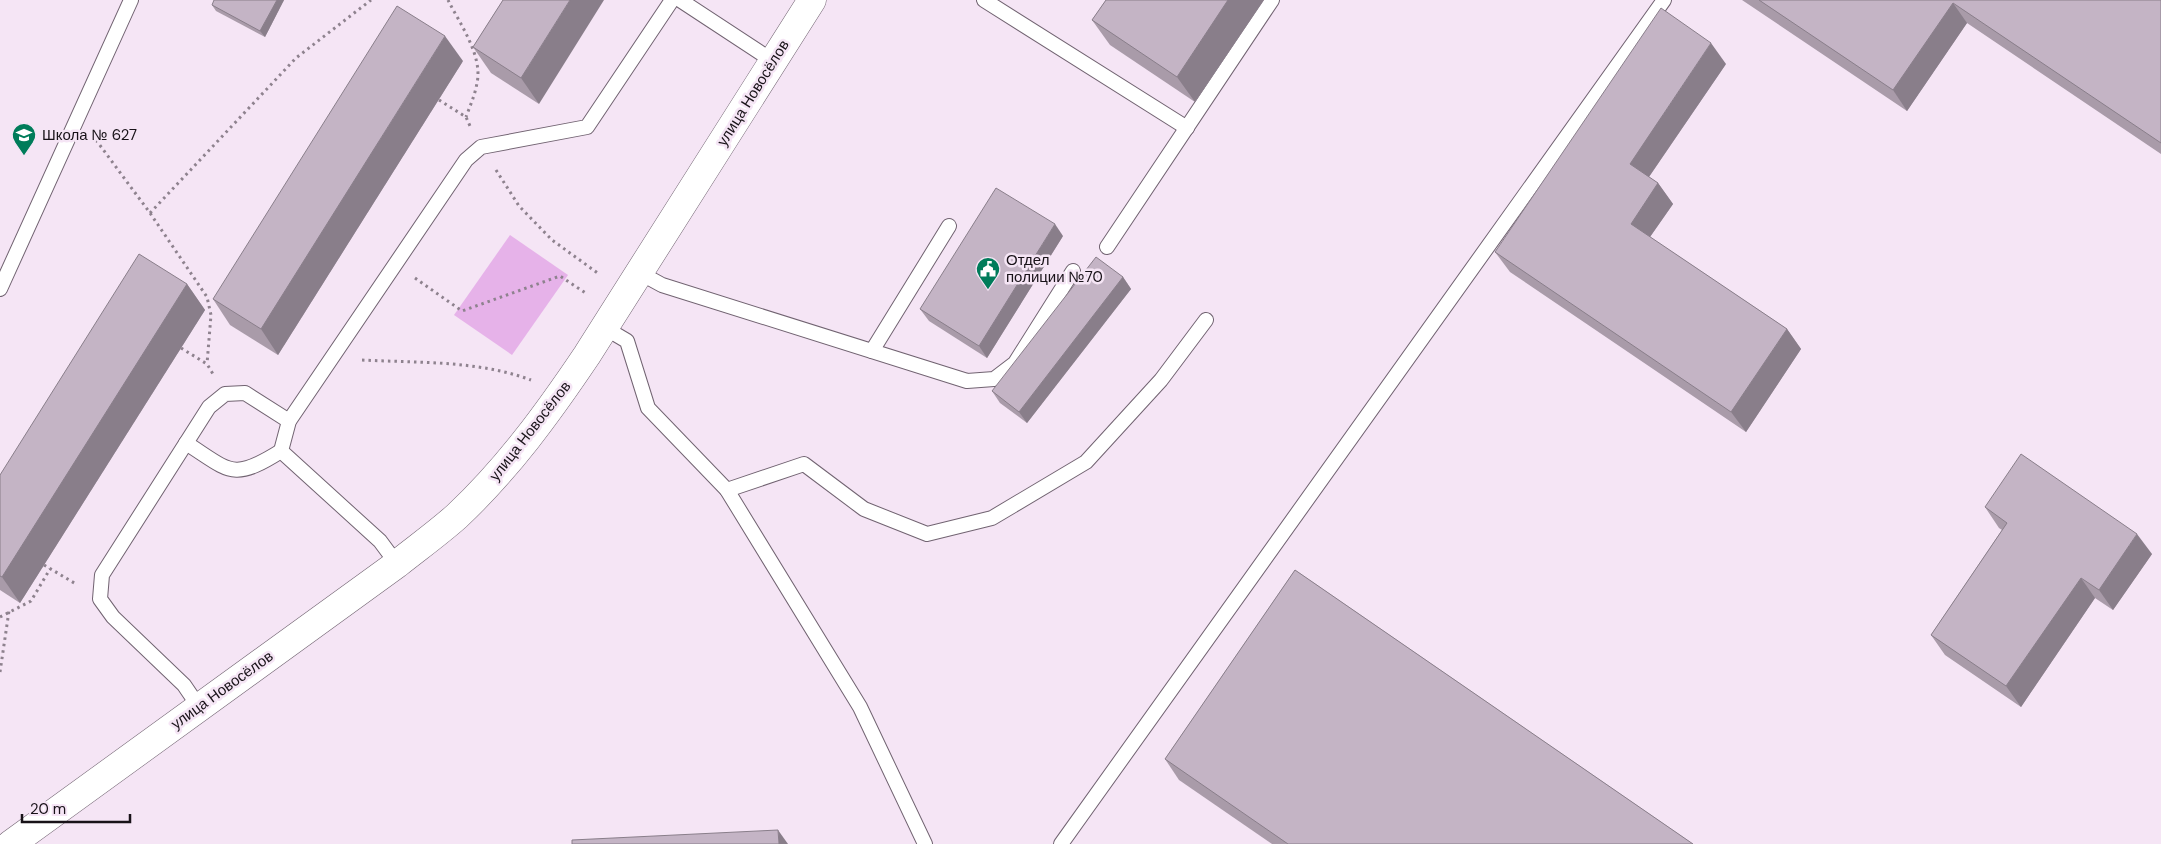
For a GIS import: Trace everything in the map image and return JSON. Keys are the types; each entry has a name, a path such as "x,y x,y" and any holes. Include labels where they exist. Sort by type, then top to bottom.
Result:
{"street":[{"name":"улица Новосёлов","path":"12,844 397,564 456,517 504,468 552,407 605,328 812,0"}],"lane":[{"path":"0,289 131,0"},
{"path":"186,443 227,469 245,471 281,451 290,421 466,160 481,147 587,127 672,0"},
{"path":"680,0 773,61"},
{"path":"984,0 1187,128"},
{"path":"1107,247 1272,0"},
{"path":"1062,844 1664,0"},
{"path":"872,351 949,226"},
{"path":"640,273 662,285 967,381 994,379 1016,362 1073,271"},
{"path":"726,490 804,464 864,509 928,534 992,518 1086,462 1161,380 1206,320"},
{"path":"605,328 627,341 648,408 726,490 860,707 924,844"},
{"path":"199,707 184,685 113,618 100,599 102,575 209,407 225,394 245,393 290,421"},
{"path":"281,451 380,541 397,564"}],"path":[{"path":"150,213 296,58 371,0"},
{"path":"448,0 472,48 477,64 478,82 466,117"},
{"path":"439,100 466,117 481,147 519,206 552,240 604,278"},
{"path":"79,117 150,213 208,297 211,305 207,364"},
{"path":"396,265 462,311 560,276 592,297"},
{"path":"181,348 207,364 225,394"},
{"path":"331,359 481,366 508,372 536,383"},
{"path":"44,565 100,599"},
{"path":"0,617 31,601 50,569"},
{"path":"0,672 9,611"}],"shaded area":[{"path":"510,235 568,275 512,355 454,315"}],"building":[{"path":"214,0 277,0 260,31 212,5"},
{"path":"503,0 570,0 521,78 473,47"},
{"path":"1106,0 1228,0 1177,77 1092,20"},
{"path":"1759,0 2161,0 2161,143 1953,3 1893,90"},
{"path":"397,6 445,36 261,329 213,299"},
{"path":"1661,8 1711,43 1630,164 1658,183 1631,224 1787,329 1731,412 1495,252"},
{"name":"Отдел полиции №70","path":"996,188 1055,224 979,346 920,309"},
{"path":"139,254 187,284 2,577 0,576 0,475"},
{"path":"1096,257 1123,277 1019,412 992,391"},
{"path":"2021,454 2137,534 2099,590 2081,578 2006,686 1931,635 2007,523 1985,507"},
{"path":"1295,570 1693,844 1288,844 1165,759"},
{"path":"778,830 779,844 572,844 572,840"}],"place":[{"name":"Школа № 627","path":"24,156"},
{"name":"Отдел полиции №70","path":"988,290"}]}
